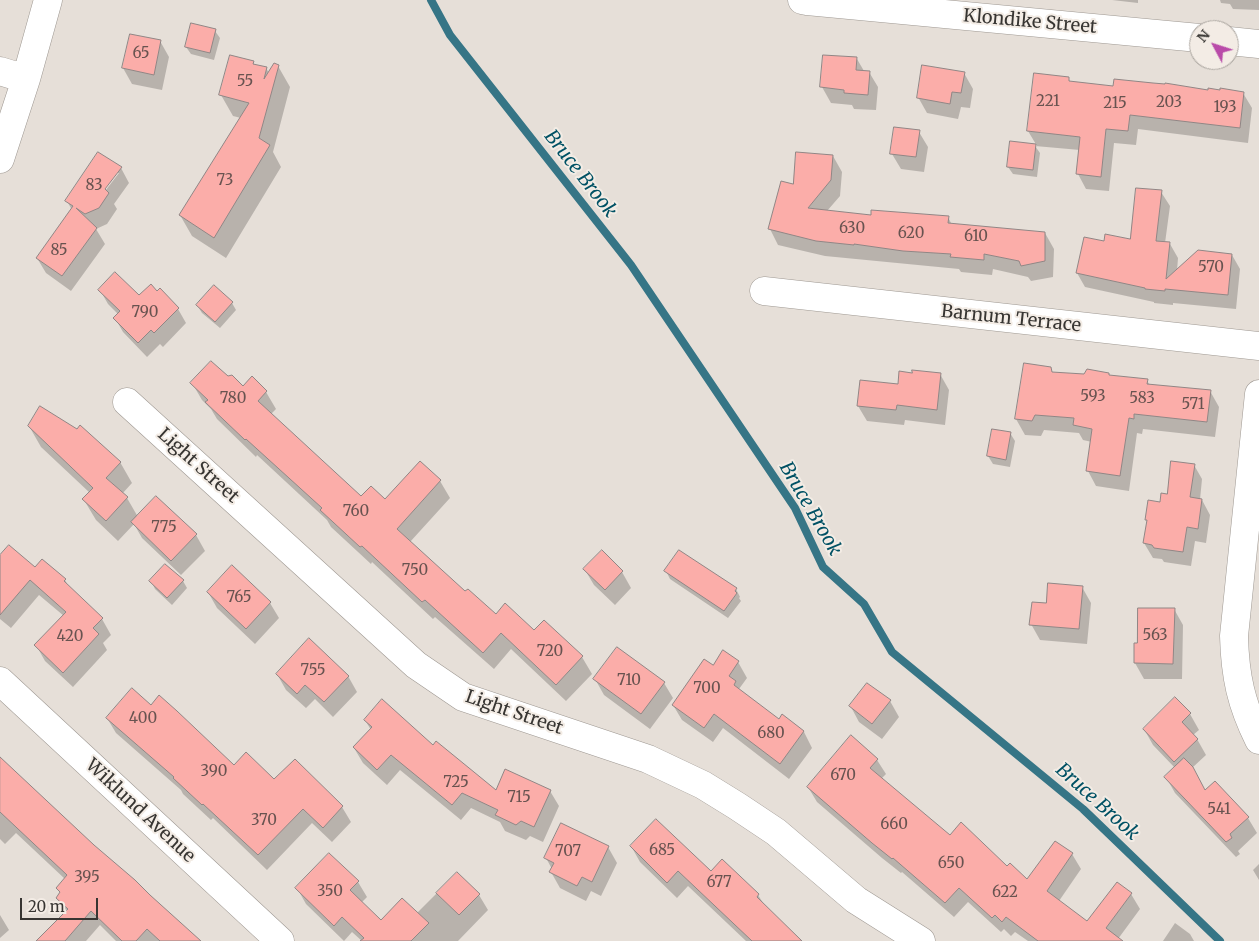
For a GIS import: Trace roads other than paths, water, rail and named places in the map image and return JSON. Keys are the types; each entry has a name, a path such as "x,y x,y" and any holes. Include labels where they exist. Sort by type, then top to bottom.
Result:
{"street":[{"path":"0,158 26,79 48,0"},
{"name":"Klondike Street","path":"802,0 1189,37"},
{"path":"1239,42 1259,44"},
{"path":"0,71 26,79"},
{"name":"Barnum Terrace","path":"764,291 1259,346"},
{"path":"1259,394 1234,636 1239,685 1244,705 1259,740"},
{"name":"Light Street","path":"127,402 416,665 463,697 648,760 703,785 776,832 856,900 921,941"},
{"name":"Wiklund Avenue","path":"0,681 280,941"}],"waterway":[{"name":"Bruce Brook","path":"431,0 450,35 631,265 795,508 823,567 864,604 892,652 1083,809 1220,941"}]}
